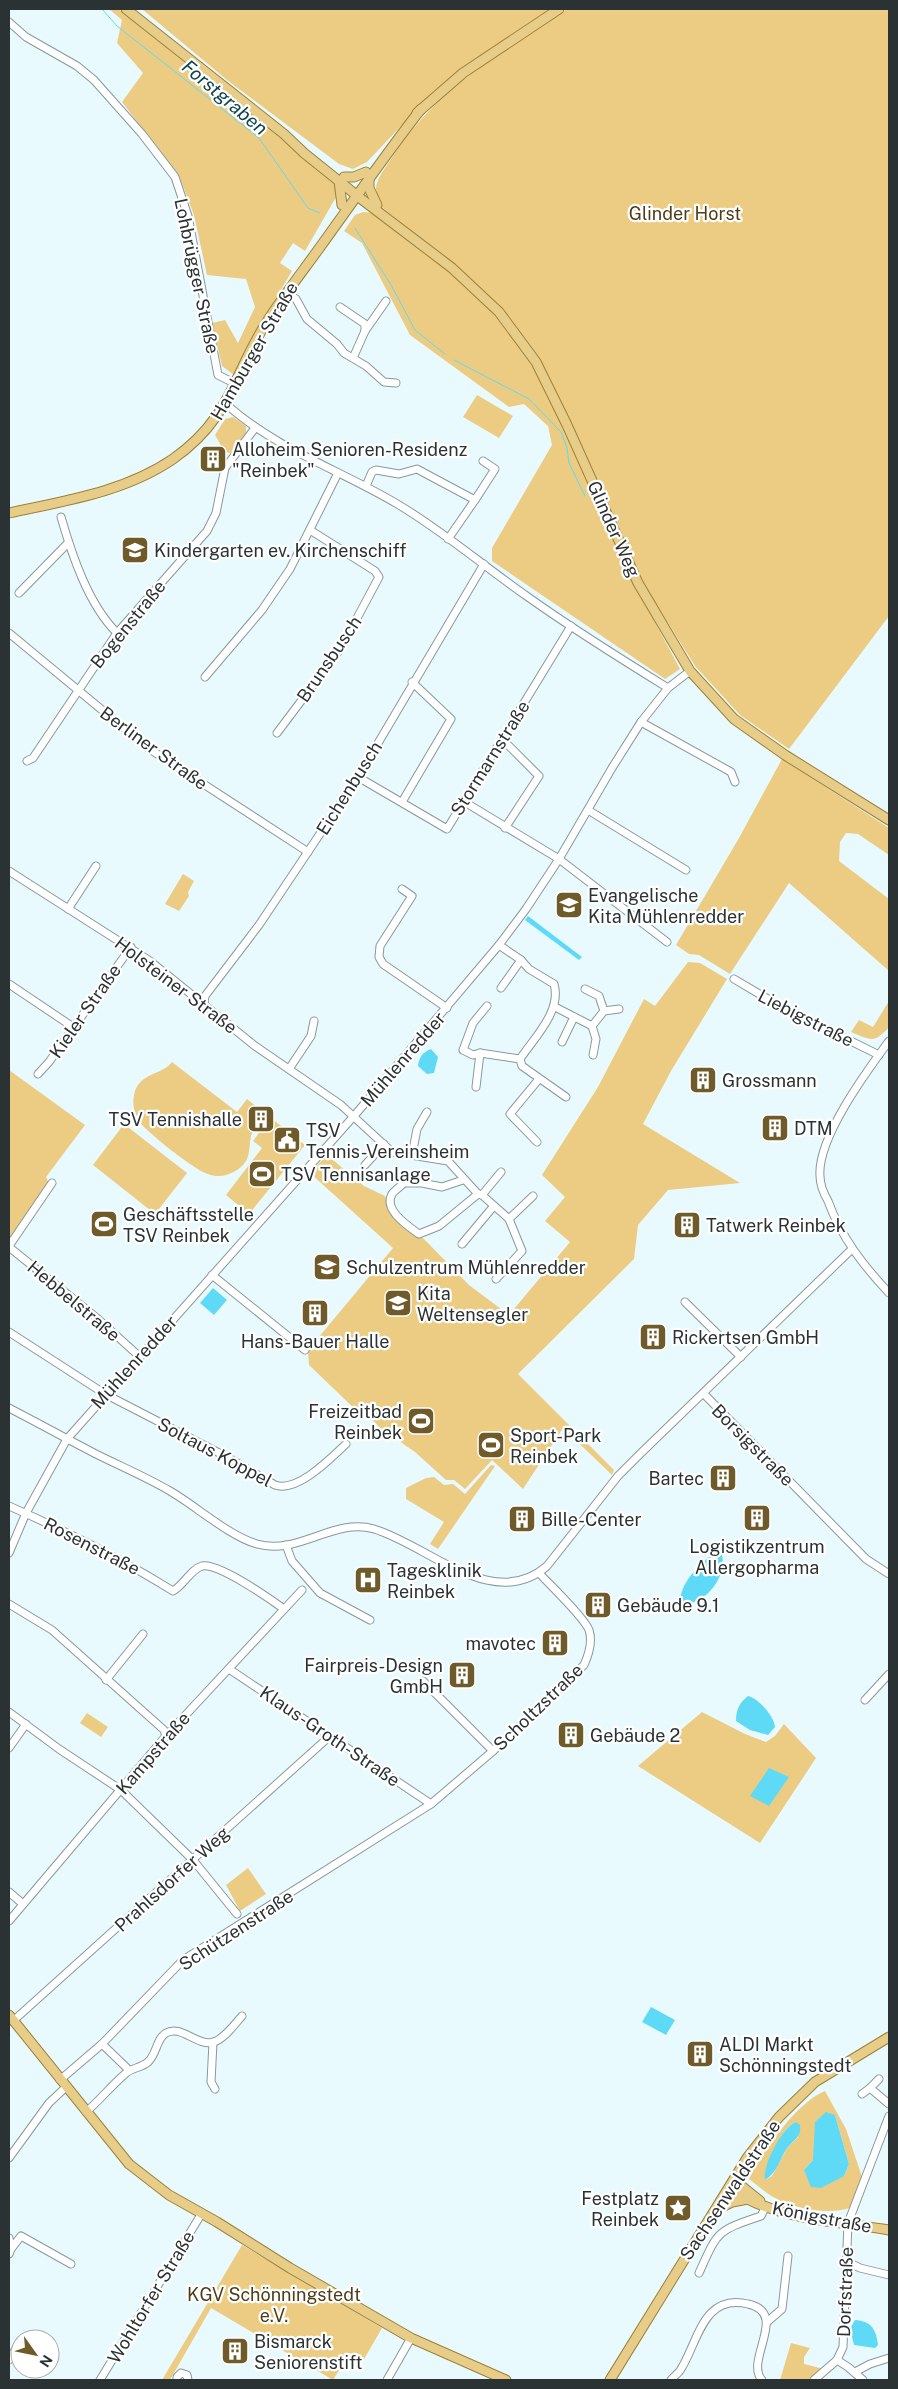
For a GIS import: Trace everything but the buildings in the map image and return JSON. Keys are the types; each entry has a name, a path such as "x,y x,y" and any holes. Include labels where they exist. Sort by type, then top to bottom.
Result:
{"main road":[{"name":"Glinder Weg","path":"126,9 284,134 307,148 341,179 431,251 499,312 536,362 567,425 638,583 690,670 734,719 889,820"},
{"name":"Hamburger Straße","path":"9,513 57,503 146,475 186,449 211,425 226,404 261,332 305,264 341,216 395,134 463,73 559,9"},
{"path":"341,216 355,208 374,206 368,175 341,179 342,205"},
{"name":"Hamburger Straße","path":"305,264 312,249 342,205 356,191"},
{"path":"11,2018 63,2084 138,2173 169,2195 411,2338 506,2380"},
{"name":"Sachsenwaldstraße","path":"610,2380 732,2184 768,2130 801,2094 815,2082 889,2037"},
{"path":"732,2184 766,2206"},
{"name":"Königstraße","path":"732,2184 748,2199 784,2212 889,2230"},
{"path":"716,2210 732,2202 748,2199"}],"street":[{"name":"Lohbrügger Straße","path":"9,22 26,37 77,66 94,80 142,134 174,177 188,216 218,375 236,384"},
{"path":"287,293 296,299 307,318 337,344 344,353 366,366 384,382 396,383"},
{"path":"353,358 365,331 386,301"},
{"path":"340,307 365,324 365,331"},
{"path":"226,404 255,428 283,446 366,486 400,506 484,564 527,597 668,688"},
{"name":"Bogenstraße","path":"27,761 33,758 117,633 207,531 216,514 221,484 227,464 255,428"},
{"path":"448,539 495,469 483,461"},
{"path":"366,486 372,472 376,470 399,474 417,469 475,500"},
{"path":"205,677 262,610 290,569 338,473"},
{"path":"61,517 75,564 95,602 117,633"},
{"name":"Brunsbusch","path":"277,733 341,648 379,577 375,571 310,530"},
{"path":"19,593 68,543"},
{"name":"Eichenbusch","path":"204,1004 205,996 250,938 358,777 412,682 484,564"},
{"name":"Stormarnstraße","path":"358,777 446,829 571,626"},
{"name":"Berliner Straße","path":"9,633 148,748 308,852"},
{"name":"Mühlenredder","path":"9,1552 26,1513 67,1439 354,1116 499,945 526,909 559,859 641,722 668,688 690,670"},
{"path":"402,802 451,719 412,682"},
{"path":"641,722 731,772 735,782"},
{"path":"502,739 539,776 505,828"},
{"path":"463,801 559,859 668,942"},
{"path":"588,810 686,870"},
{"path":"68,909 96,866"},
{"name":"Holsteiner Straße","path":"9,871 131,947 255,1046 354,1116 392,1152 448,1161 463,1180 509,1219"},
{"path":"402,889 412,896 380,946 379,957 384,964 447,1008"},
{"path":"499,945 521,960 528,969 554,984 557,994 555,1007 520,1059 522,1066 566,1097"},
{"name":"Kieler Straße","path":"38,1074 49,1062 131,947"},
{"path":"501,988 521,960"},
{"name":"Liebigstraße","path":"734,979 778,1005 880,1055"},
{"path":"9,984 73,1027"},
{"path":"585,989 599,996 604,1011"},
{"path":"487,1006 473,1023 463,1050 473,1055 480,1053 520,1059"},
{"path":"555,1007 592,1026 596,1039 593,1055"},
{"path":"592,1026 604,1011 619,1008"},
{"path":"562,1042 574,1017"},
{"path":"289,1069 312,1036 314,1021"},
{"path":"889,1041 850,1098 833,1130 822,1157 820,1176 835,1220 852,1250 889,1293"},
{"path":"476,1087 480,1053"},
{"path":"538,1142 510,1114 539,1079"},
{"path":"412,1155 418,1129 426,1112"},
{"path":"365,1166 384,1144"},
{"path":"463,1180 442,1187 422,1183 404,1183 392,1194 390,1204 396,1215 419,1234 439,1226 480,1195 501,1172"},
{"path":"9,1247 52,1183"},
{"path":"496,1279 522,1251 509,1219 533,1196"},
{"path":"462,1244 494,1207"},
{"name":"Hebbelstraße","path":"9,1247 98,1319 139,1356"},
{"name":"Borsigstraße","path":"852,1250 704,1394 866,1559 889,1574"},
{"path":"212,1275 305,1350"},
{"path":"685,1302 741,1357"},
{"name":"Soltaus Koppel","path":"9,1332 105,1394 281,1487 297,1484 334,1456 346,1444"},
{"path":"9,1408 170,1491 241,1537 257,1544 286,1545 341,1528 357,1526 386,1533 460,1571 496,1583 523,1580 539,1573 552,1560 618,1476 704,1394"},
{"name":"Rosenstraße","path":"9,1506 128,1562 173,1591 198,1568 208,1566 251,1587 284,1609"},
{"path":"286,1545 292,1561 320,1593 370,1620"},
{"name":"Scholtzstraße","path":"431,1804 493,1752 584,1665 591,1641 586,1625 539,1573"},
{"name":"Kampstraße","path":"9,1921 166,1736 302,1590"},
{"path":"9,1604 52,1630 164,1730 166,1736"},
{"path":"106,1680 143,1634"},
{"name":"Klaus-Groth-Straße","path":"229,1669 431,1804"},
{"path":"865,1700 889,1674"},
{"path":"423,1681 493,1752"},
{"path":"9,1712 59,1749 121,1790 193,1860 237,1914"},
{"path":"9,1748 26,1724"},
{"name":"Prahlsdorfer Weg","path":"11,2018 193,1860 330,1736"},
{"name":"Schützenstraße","path":"9,2158 63,2084 183,1960 431,1804"},
{"path":"9,1892 23,1904"},
{"path":"86,2112 129,2070 147,2063 153,2056 163,2035 169,2031 180,2032 198,2041 213,2042 226,2034 242,2016"},
{"path":"213,2042 211,2082 215,2090"},
{"path":"102,2044 129,2070"},
{"path":"862,2094 879,2079"},
{"path":"870,2088 889,2104"},
{"name":"Dorfstraße","path":"814,2380 837,2360 843,2347 848,2223 889,2116"},
{"path":"699,2273 712,2244 722,2232 733,2225 761,2216 766,2206"},
{"name":"Wohltorfer Straße","path":"100,2380 202,2213"},
{"path":"10,2251 21,2236 71,2264"},
{"path":"9,2238 10,2251"},
{"path":"767,2322 782,2309 788,2256"},
{"path":"846,2261 860,2268 889,2275"},
{"path":"671,2380 681,2370 701,2325 716,2307 742,2302 751,2304 758,2309 767,2322 766,2336 757,2361 759,2377 762,2380"},
{"path":"386,2380 411,2338"},
{"path":"855,2372 870,2364 889,2358"},
{"path":"837,2360 863,2380"},
{"path":"177,2380 178,2374 184,2373 188,2380"}],"green space":[{"path":"109,9 118,9 283,140 334,184 339,192 305,251 293,243 280,263 292,271 248,346 234,375 222,366 212,323 225,320 238,343 255,307 246,279 207,275 194,215 180,178 122,102 143,73 117,43 122,20"},
{"path":"142,9 553,9 435,90 367,162 353,169 339,164 227,80"},
{"name":"Glinder Horst","path":"567,9 889,9 889,616 789,749 740,715 695,666 642,581 571,423 502,309 455,265 379,205 376,185 379,177 409,134 428,112 470,74"},
{"path":"363,212 375,213 449,271 495,315 532,365 563,426 635,585 680,669 665,679 492,561 492,548 552,445 548,426 524,404 509,407 410,335 362,243 344,231 355,215"},
{"path":"477,395 513,416 499,438 463,417"},
{"path":"233,417 246,426 246,433 230,453 225,452 215,435 225,419"},
{"path":"782,759 889,828 889,855 858,834 846,833 840,842 839,861 889,899 889,971 789,883 730,974 699,955 689,954 676,945 739,838"},
{"path":"183,874 194,881 188,892 189,896 179,911 165,904"},
{"path":"688,962 700,963 727,979 671,1071 643,1124 740,1183 668,1190 638,1225 634,1259 518,1374 614,1470 612,1475 563,1428 523,1489 492,1460 465,1489 454,1480 446,1480 395,1435 382,1430 364,1411 359,1413 309,1365 308,1350 393,1248 310,1173 327,1155 364,1186 385,1196 393,1216 407,1229 424,1239 469,1285 509,1315 570,1242 545,1221 565,1197 542,1175 598,1087 644,999 655,1006"},
{"path":"889,1001 889,1027 880,1036 872,1039 851,1032 859,1020 873,1027"},
{"path":"172,1062 237,1112 247,1099 305,1145 249,1214 226,1195 262,1148 253,1141 261,1130 257,1127 252,1134 247,1159 242,1166 230,1174 215,1176 202,1171 182,1159 143,1126 137,1118 133,1103 138,1085 142,1080"},
{"path":"9,1070 85,1125 46,1177 48,1181 9,1242"},
{"path":"124,1124 187,1173 155,1214 93,1165"},
{"path":"491,1465 495,1466 438,1549 430,1544 444,1522 406,1499 406,1488 426,1478 434,1477 444,1485 453,1484 465,1494"},
{"path":"702,1712 745,1734 766,1742 775,1736 784,1724 816,1758 760,1843 638,1766"},
{"path":"87,1713 108,1727 101,1737 80,1723"},
{"path":"248,1868 266,1894 240,1911 226,1885"},
{"path":"825,2091 846,2129 862,2177 850,2208 822,2211 802,2208 772,2196 749,2179 781,2129 803,2105","holes":["835,2115 849,2164 844,2176 804,2170 813,2160","796,2122 798,2137 787,2148 772,2176 765,2180 780,2139 785,2131"]},
{"name":"KGV Schönningstedt e.V.","path":"242,2245 382,2328 363,2361 350,2353 333,2380 211,2308 170,2380 162,2380"},
{"path":"791,2343 810,2348 804,2357 804,2364 824,2369 809,2380 780,2380"}],"water":[{"path":"528,916 582,957 579,960 525,920"},
{"path":"431,1049 438,1057 434,1073 427,1074 418,1066 422,1055"},
{"path":"213,1288 227,1300 214,1315 200,1303"},
{"path":"715,1552 722,1555 723,1563 714,1587 701,1598 686,1604 680,1600 684,1586 698,1567"},
{"path":"748,1696 761,1704 772,1718 775,1727 768,1735 750,1730 736,1721 739,1707"},
{"path":"769,1768 789,1777 769,1806 750,1796"},
{"path":"651,2007 675,2020 666,2035 642,2022"},
{"path":"826,2112 835,2115 849,2164 844,2176 821,2188 811,2187 804,2170 813,2160 815,2122"},
{"path":"796,2122 800,2125 799,2135 787,2148 773,2173 765,2180 767,2166 774,2148 785,2131"},
{"path":"855,2320 865,2322 872,2327 878,2345 875,2348 854,2345 850,2329"}],"waterway":[{"name":"Forstgraben","path":"102,9 117,26 259,138 308,208 320,213"},
{"name":"Forstgraben","path":"355,228 391,285 415,330 445,354"},
{"name":"Forstgraben","path":"454,360 529,399 561,432 567,448 569,463 585,496"}],"place":[{"name":"Alloheim Senioren-Residenz \"Reinbek\"","path":"213,459"},
{"name":"Kindergarten ev. Kirchenschiff","path":"135,550"},
{"name":"Evangelische Kita Mühlenredder","path":"569,905"},
{"name":"Grossmann","path":"703,1080"},
{"name":"TSV Tennishalle","path":"261,1119"},
{"name":"DTM","path":"775,1128"},
{"name":"TSV Tennis-Vereinsheim","path":"287,1140"},
{"name":"TSV Tennisanlage","path":"262,1174"},
{"name":"Geschäftsstelle TSV Reinbek","path":"104,1224"},
{"name":"Tatwerk Reinbek","path":"687,1225"},
{"name":"Schulzentrum Mühlenredder","path":"327,1267"},
{"name":"Kita Weltensegler","path":"398,1303"},
{"name":"Hans-Bauer Halle","path":"315,1313"},
{"name":"Rickertsen GmbH","path":"653,1337"},
{"name":"Freizeitbad Reinbek","path":"421,1421"},
{"name":"Sport-Park Reinbek","path":"491,1445"},
{"name":"Bartec","path":"723,1478"},
{"name":"Logistikzentrum Allergopharma","path":"757,1518"},
{"name":"Bille-Center","path":"522,1519"},
{"name":"Tagesklinik Reinbek","path":"368,1580"},
{"name":"Gebäude 9.1","path":"598,1605"},
{"name":"mavotec","path":"555,1643"},
{"name":"Fairpreis-Design GmbH","path":"462,1675"},
{"name":"Gebäude 2","path":"571,1735"},
{"name":"ALDI Markt Schönningstedt","path":"700,2054"},
{"name":"Festplatz Reinbek","path":"678,2208"},
{"name":"Bismarck Seniorenstift","path":"235,2351"}]}
